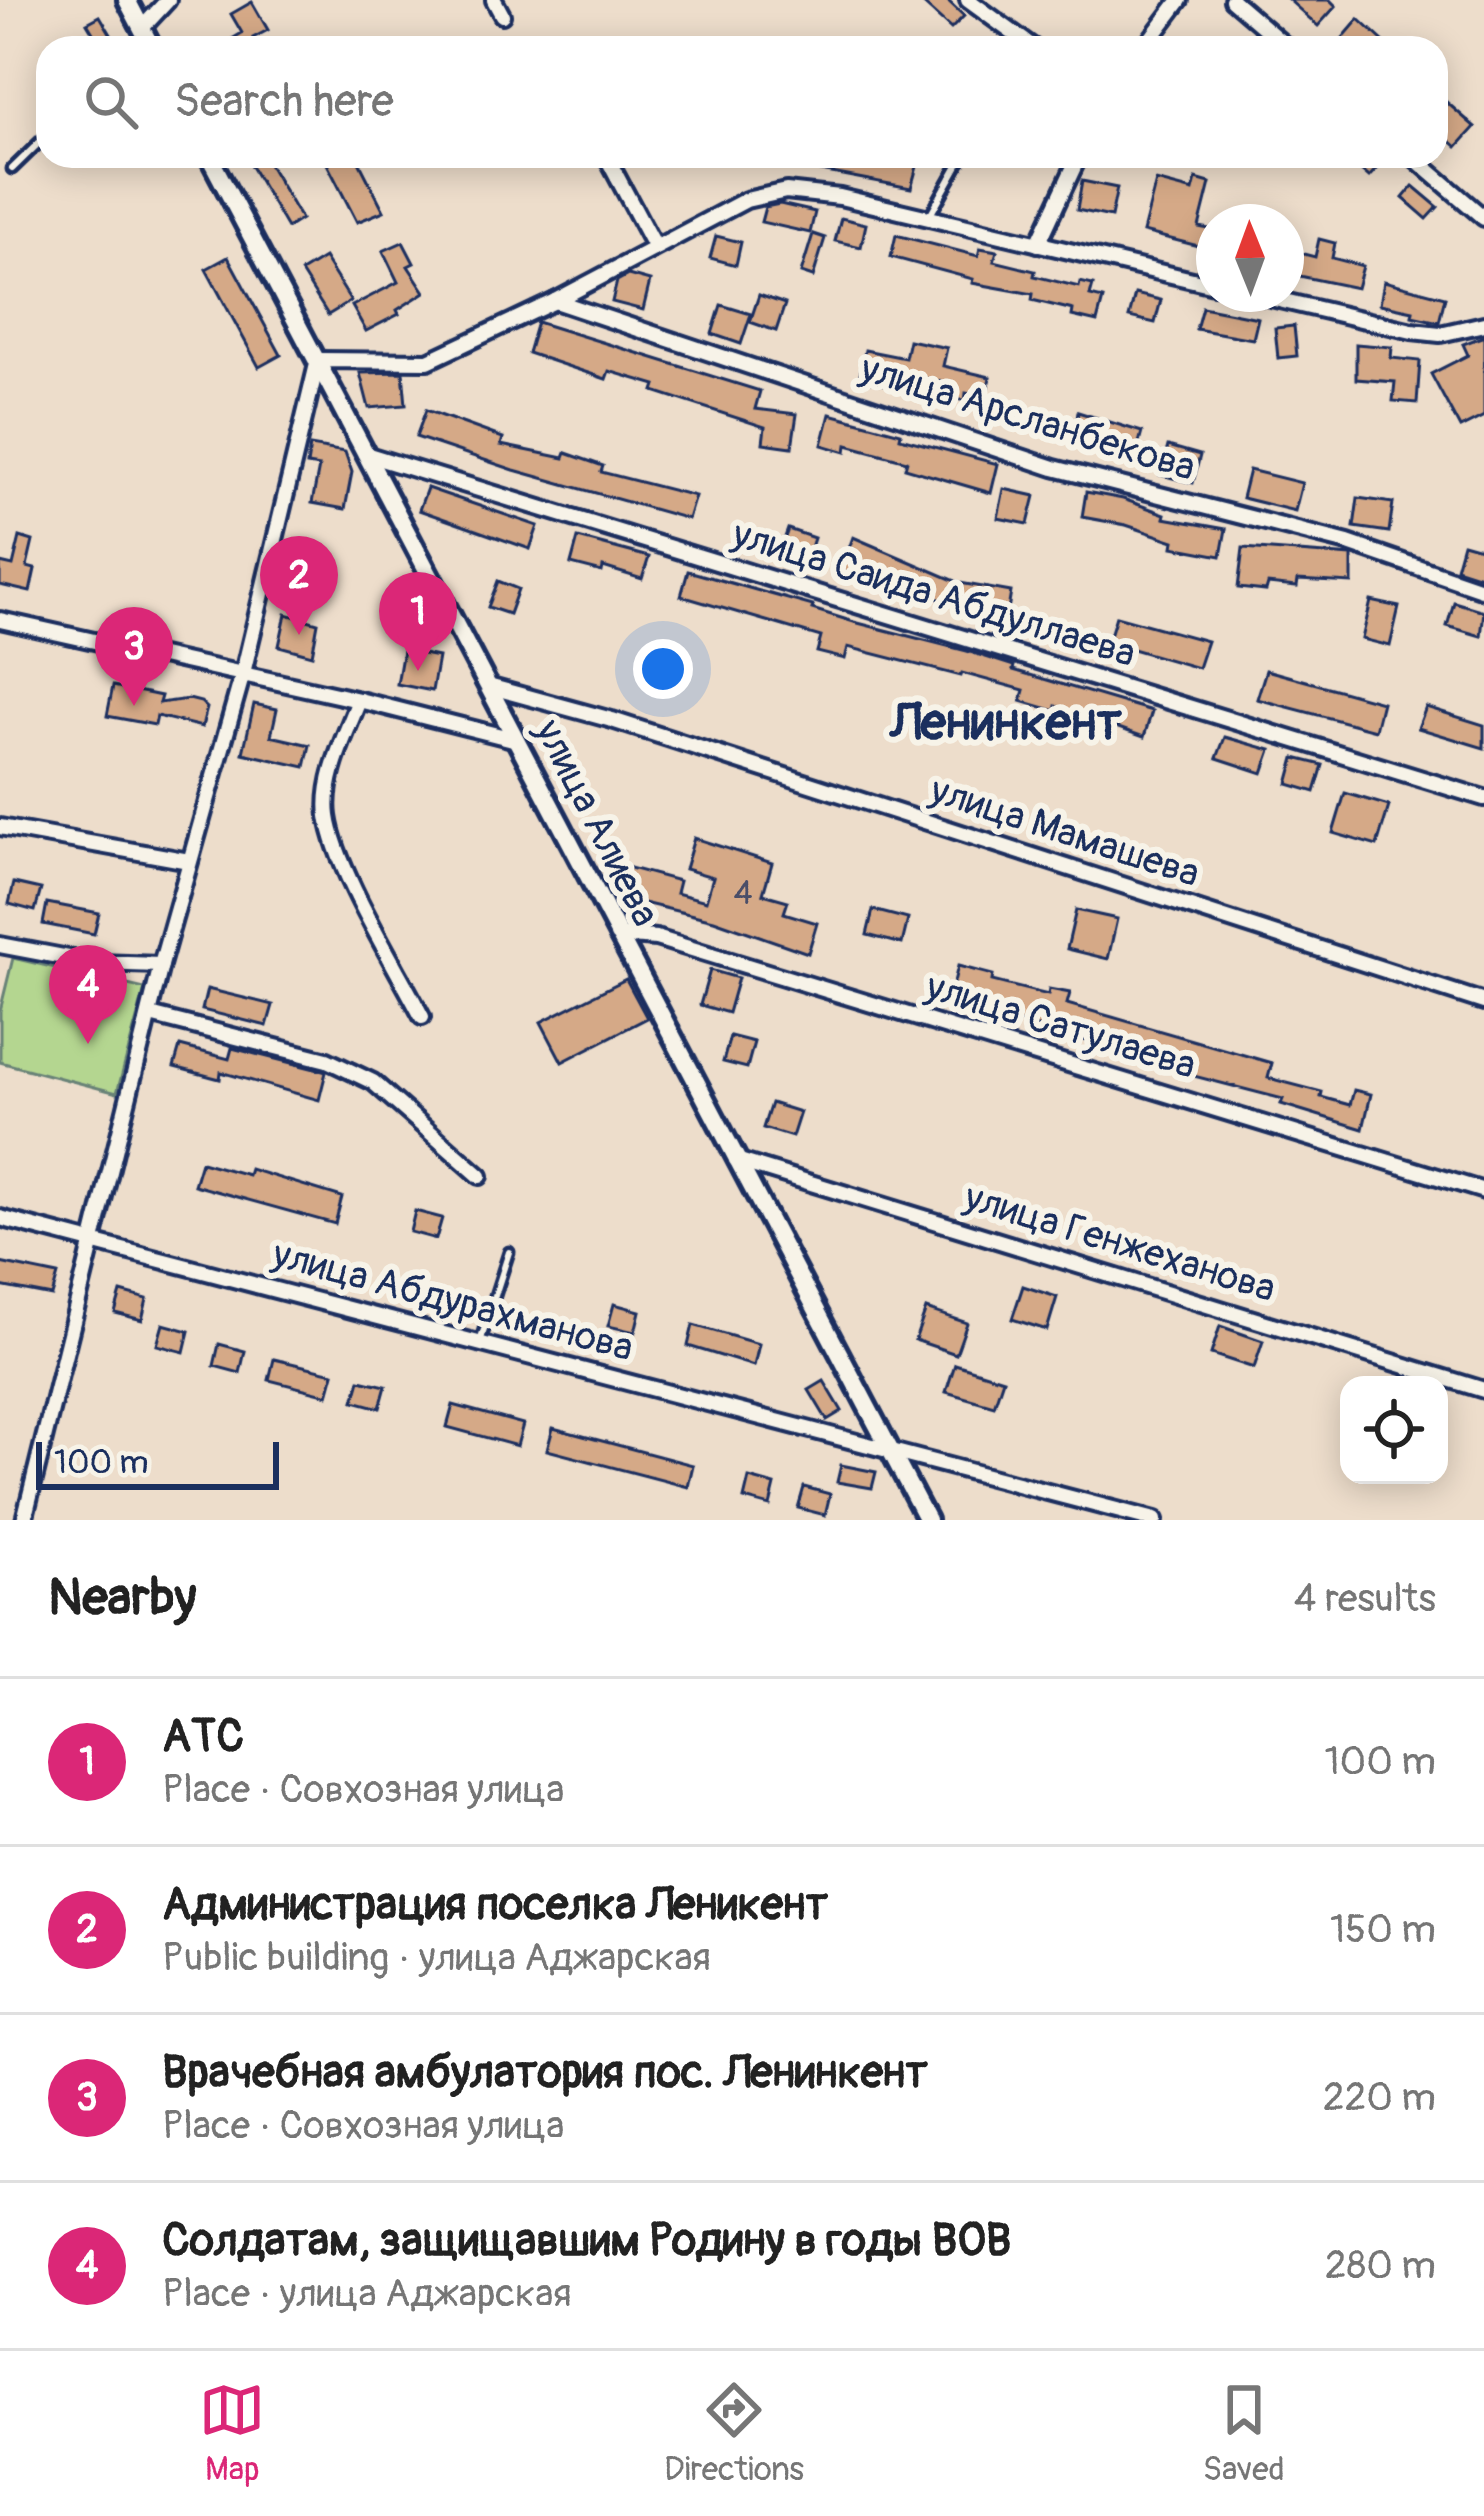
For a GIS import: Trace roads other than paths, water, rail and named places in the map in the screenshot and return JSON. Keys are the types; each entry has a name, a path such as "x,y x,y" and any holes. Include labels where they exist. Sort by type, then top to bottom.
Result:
{"street":[{"path":"127,0 146,36"},
{"path":"142,28 168,0"},
{"path":"494,0 502,15"},
{"path":"968,0 1018,36"},
{"path":"1153,36 1180,0"},
{"path":"1232,0 1274,36"},
{"name":"улица Алиева","path":"215,168 927,1520"},
{"path":"612,168 654,246"},
{"path":"1038,244 1073,168"},
{"path":"1426,168 1484,218"},
{"path":"24,1520 161,964 243,674 318,360 428,361 555,301 746,200 786,191 840,196 1196,281"},
{"name":"улица Арсланбекова","path":"555,301 1054,468 1348,543 1484,590"},
{"path":"1304,306 1440,334 1484,324"},
{"name":"улица Саида Абдуллаева","path":"365,454 1484,798"},
{"path":"0,620 518,740"},
{"name":"улица Мамашева","path":"488,686 612,720 1484,1002"},
{"path":"358,700 331,777 328,815 344,865 422,1017"},
{"path":"0,826 189,861"},
{"name":"улица Сатулаева","path":"617,935 656,938 1484,1191"},
{"path":"0,945 95,963 161,964"},
{"path":"150,1015 327,1060 373,1082 480,1175"},
{"name":"улица Генжеханова","path":"736,1160 1484,1390"},
{"name":"улица Абдурахманова","path":"0,1218 1155,1520"}],"lane":[{"path":"12,169 36,146"},
{"path":"928,218 956,168"},
{"path":"480,1343 509,1252"}],"place":[{"name":"Администрация поселка Леникент","path":"299,635"},
{"name":"АТС","path":"418,671"},
{"name":"Врачебная амбулатория пос. Ленинкент","path":"134,706"},
{"name":"Солдатам, защищавшим Родину в годы ВОВ","path":"88,1044"}],"district":[{"name":"Ленинкент","path":"1006,723"}]}
